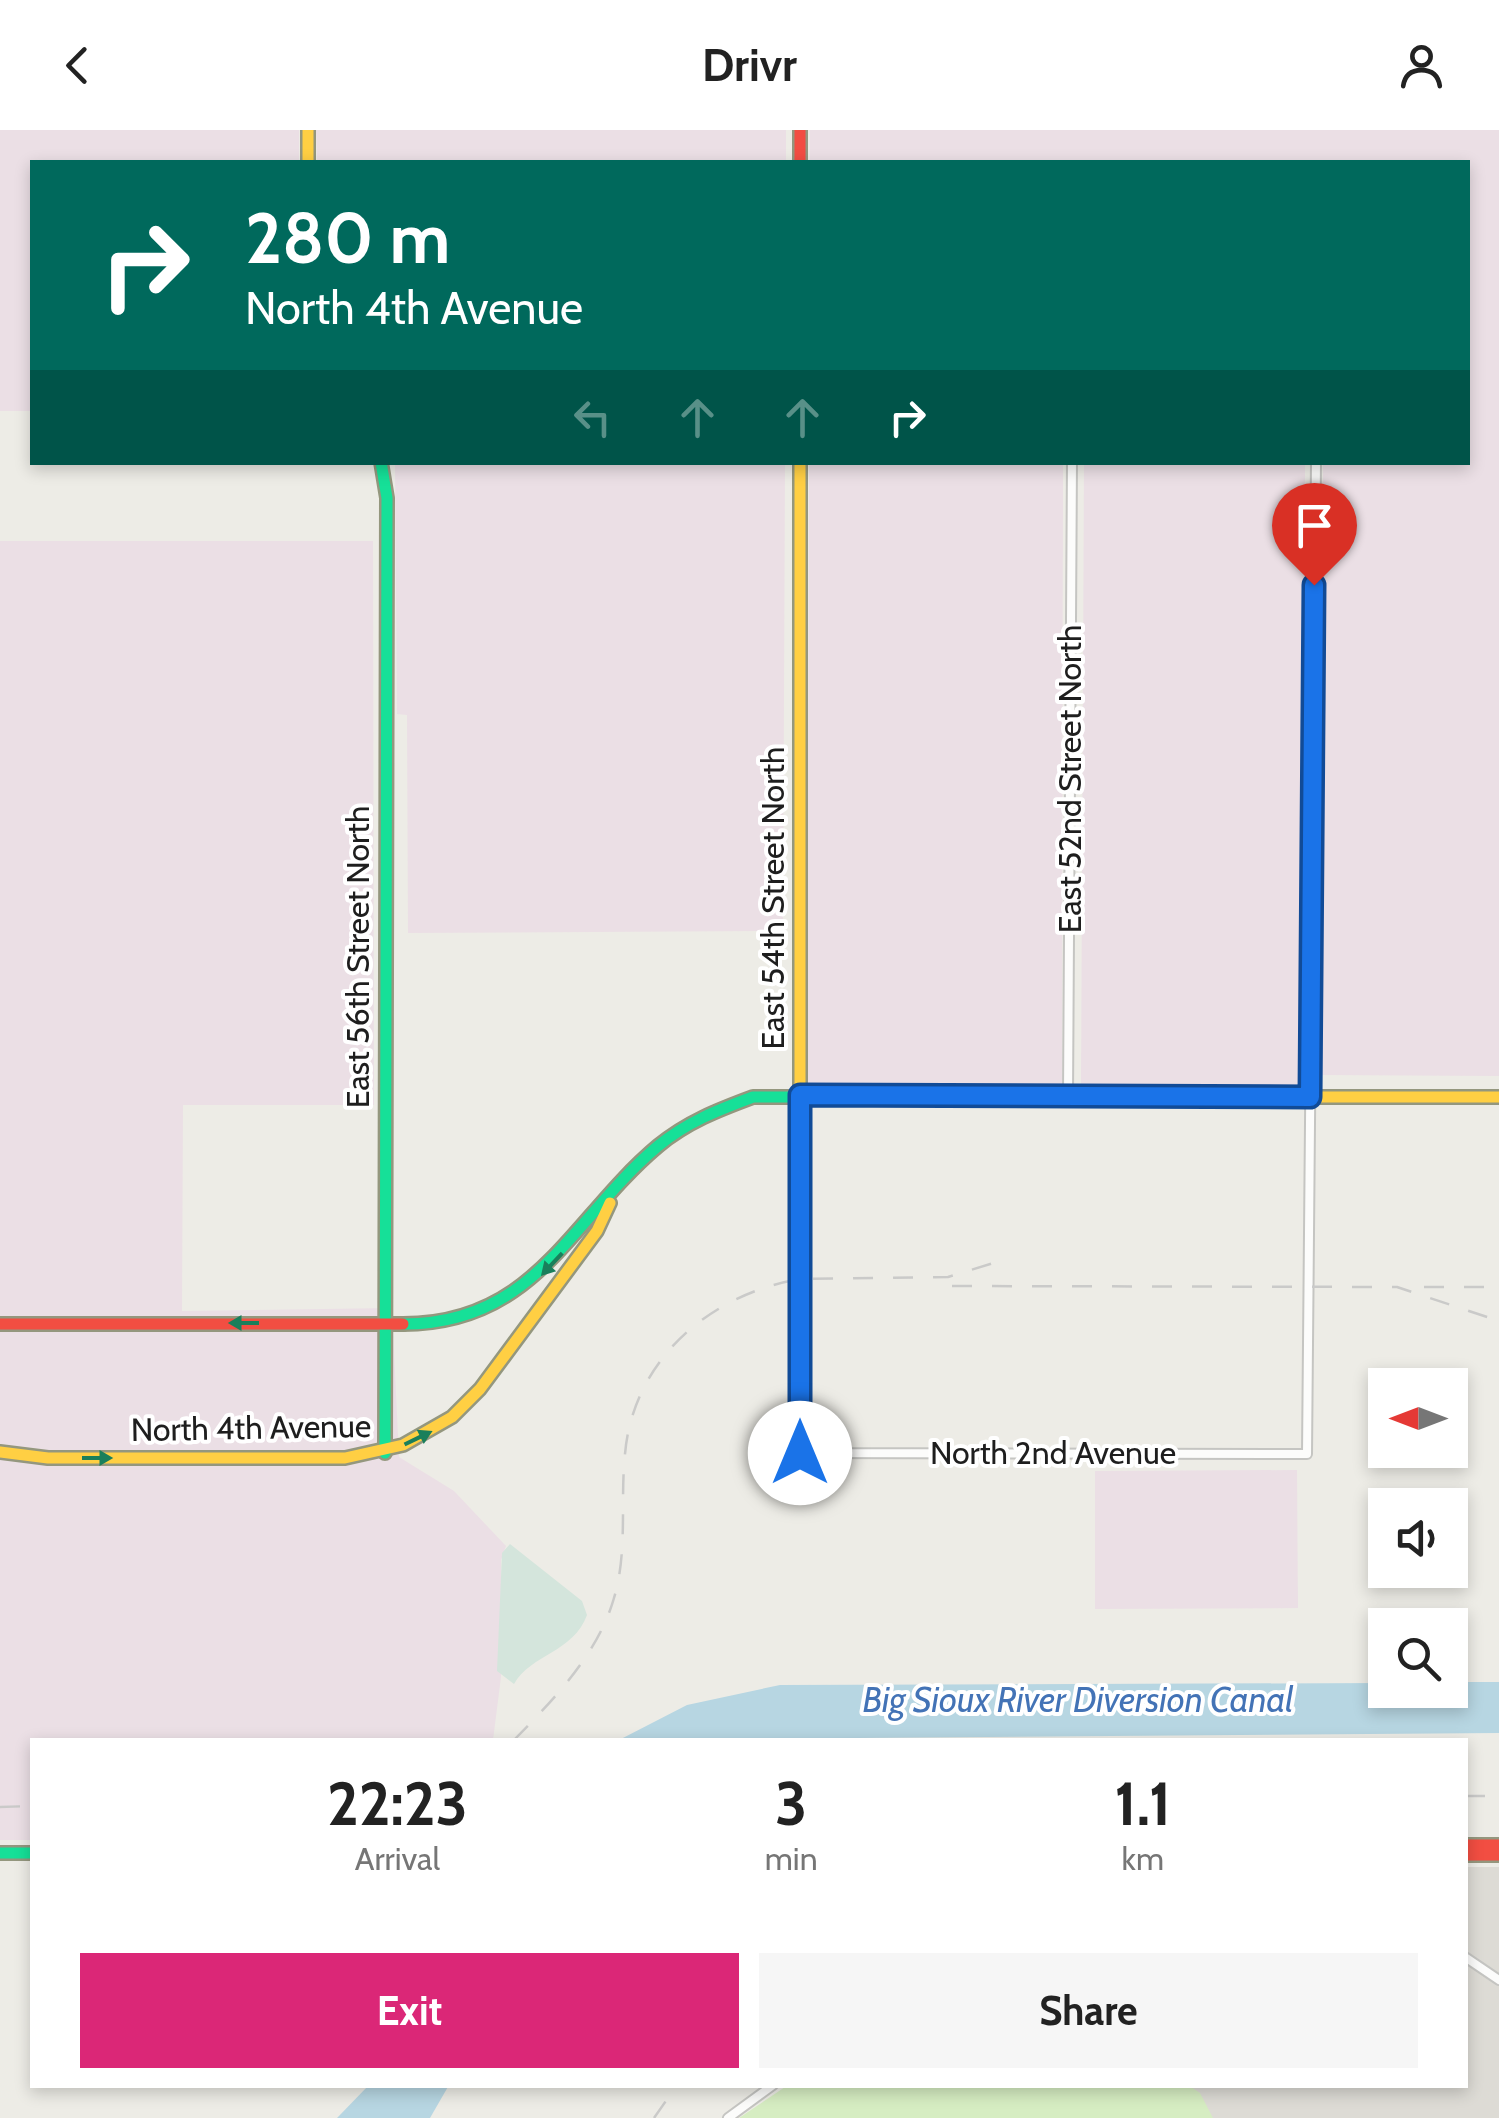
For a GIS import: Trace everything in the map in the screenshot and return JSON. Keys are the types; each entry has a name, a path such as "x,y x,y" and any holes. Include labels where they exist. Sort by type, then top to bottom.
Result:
{"street":[{"path":"308,130 308,160"},
{"path":"800,130 800,160"},
{"name":"East 56th Street North","path":"382,465 387,498 385,1453"},
{"name":"East 54th Street North","path":"800,465 800,1453"},
{"name":"East 52nd Street North","path":"1068,1096 1072,465"},
{"path":"1310,1097 1316,465"},
{"name":"North 4th Avenue","path":"0,1324 385,1324 452,1320 516,1295 548,1270 652,1148 690,1120 735,1102 800,1095 1499,1097"},
{"name":"North 2nd Avenue","path":"800,1453 1307,1454 1310,1097"},
{"name":"North 4th Avenue","path":"0,1452 48,1458 345,1458 385,1453 431,1433 480,1390 597,1231 616,1190"},
{"path":"1468,1845 1499,1845"},
{"path":"0,1853 30,1853"},
{"path":"1468,1855 1499,1855"},
{"path":"1468,1959 1499,1980"},
{"path":"728,2118 769,2088"}],"shaded area":[{"path":"0,130 299,130 299,160 30,160 30,411 0,411"},
{"path":"316,130 786,130 786,160 317,160"},
{"path":"810,130 1499,130 1499,1076 1320,1075 1323,465 1470,465 1470,160 810,160"},
{"path":"395,465 785,465 783,931 408,933 407,715 397,714"},
{"path":"809,465 1063,465 1062,1086 807,1086"},
{"path":"1084,465 1305,465 1302,1087 1081,1086"},
{"path":"0,541 373,541 374,1105 183,1105 182,1311 392,1308 399,1457 454,1491 506,1546 501,1560 501,1677 493,1738 30,1738 30,1840 0,1840"},
{"path":"1297,1470 1298,1608 1095,1609 1095,1471"},
{"path":"510,1544 582,1601 587,1615 572,1638 531,1666 514,1684 497,1671 502,1553"},
{"path":"1468,1867 1499,1867 1499,2118 1165,2118 1187,2088 1468,2088"}],"green space":[{"path":"784,2088 1192,2088 1200,2093 1213,2118 739,2118"}],"water":[{"name":"Big Sioux River Diversion Canal","path":"1468,1682 1499,1682 1499,1733 623,1738 687,1705 780,1685 1368,1683 1368,1708 1468,1708"},
{"path":"366,2088 447,2088 430,2118 337,2118"}],"railway":[{"path":"516,1738 573,1675 607,1618 621,1562 625,1454 631,1420 660,1361 682,1337 736,1299 800,1279 948,1277 1003,1260"},
{"path":"952,1286 1397,1287 1499,1321"},
{"path":"1424,1287 1499,1287"},
{"path":"1468,1796 1499,1796"},
{"path":"0,1807 30,1806"},
{"path":"654,2118 675,2088"}],"traffic: fast":[{"path":"382,465 387,498 385,1453"},
{"path":"403,1324 449,1319 487,1306 519,1287 548,1262 658,1146 692,1123 753,1097 1132,1097"},
{"path":"0,1853 30,1853"}],"traffic: slow":[{"path":"308,130 308,160"},
{"path":"800,465 800,1095"},
{"path":"1132,1097 1499,1097"},
{"path":"0,1452 48,1458 345,1458 403,1445 452,1417 480,1389 597,1231 610,1203"}],"traffic: jam":[{"path":"800,130 800,160"},
{"path":"0,1324 403,1324"},
{"path":"1468,1845 1499,1845"},
{"path":"1468,1855 1499,1855"}],"route":[{"path":"800,1453 800,1095 1310,1097 1314,585"}]}
